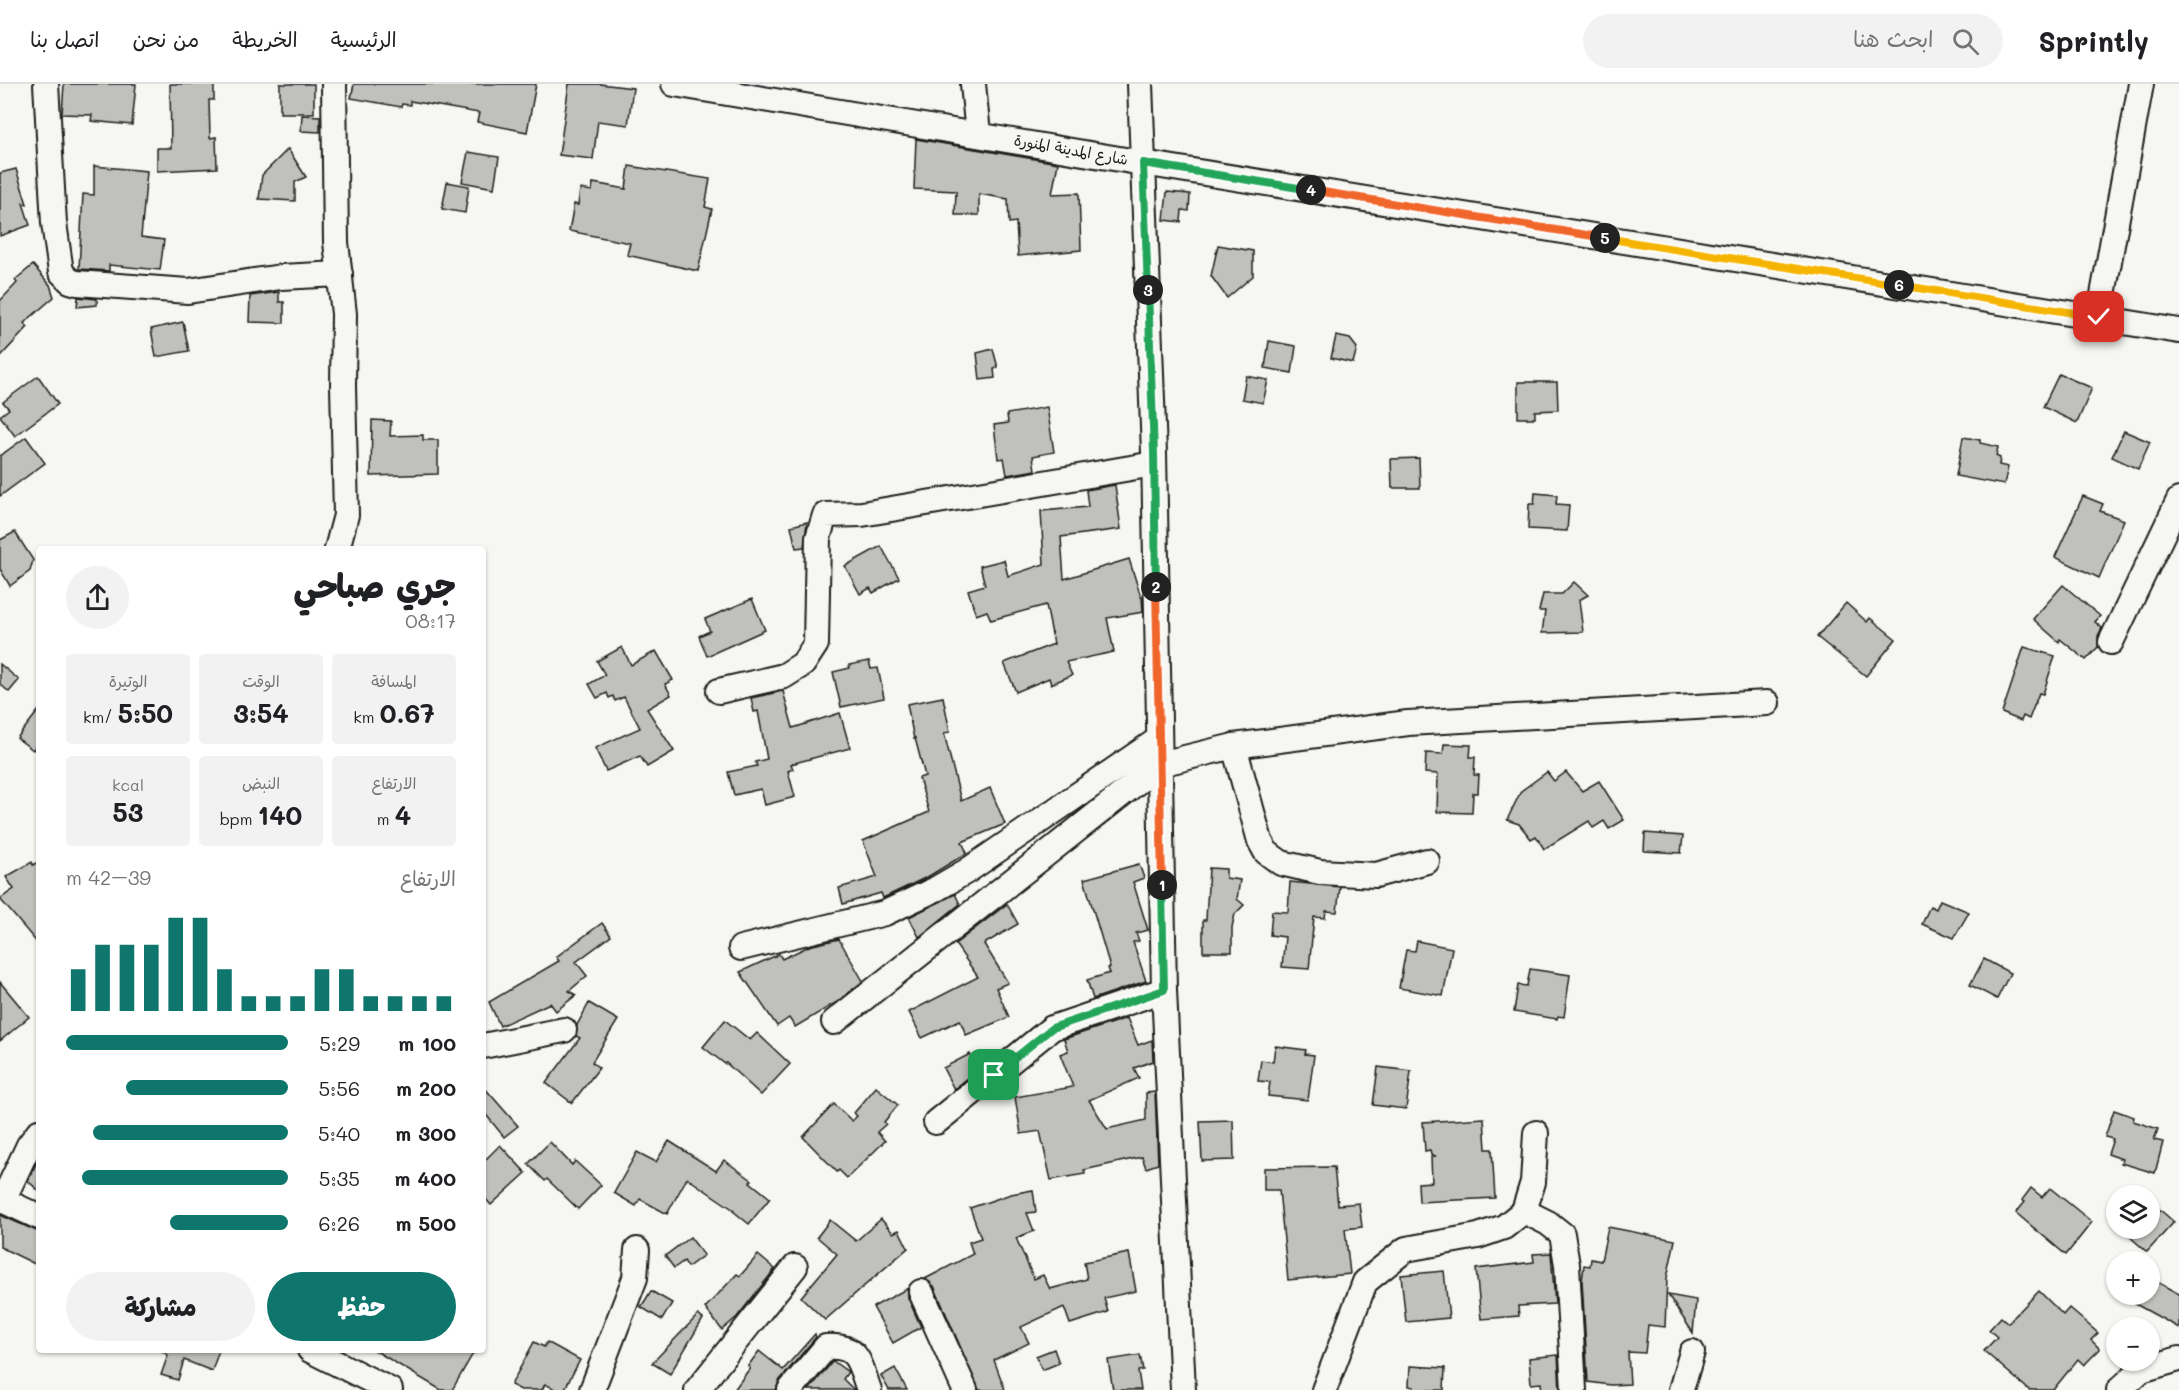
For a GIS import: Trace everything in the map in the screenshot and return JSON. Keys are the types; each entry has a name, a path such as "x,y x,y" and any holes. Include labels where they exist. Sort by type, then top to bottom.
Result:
{"street":[{"path":"46,84 54,223 61,272 70,281 188,291 281,277 340,274"},
{"path":"334,84 336,242 344,314 346,515 338,546"},
{"name":"شارع المدينة المنورة","path":"674,84 1143,163 2179,331"},
{"path":"973,84 978,134"},
{"path":"1140,84 1154,464 1164,990 1183,1390"},
{"path":"2099,317 2141,84"},
{"path":"719,691 784,676 803,664 816,644 818,538 825,515 862,514 1154,464"},
{"path":"2111,642 2179,500"},
{"path":"834,1022 1160,764 1234,746 1408,723 1767,703"},
{"path":"741,948 885,913 936,889 967,871 1159,739"},
{"path":"1234,746 1260,841 1266,852 1281,862 1320,872 1376,875 1427,861"},
{"path":"936,1122 1052,1028 1164,990"},
{"path":"486,1045 564,1029"},
{"path":"1324,1390 1365,1282 1406,1250 1478,1236 1504,1227 1524,1211 1533,1182 1536,1133"},
{"path":"36,1136 29,1145 2,1199 36,1216"},
{"path":"1524,1211 1548,1222 1562,1234 1567,1265 1574,1390"},
{"path":"592,1390 635,1278 638,1251"},
{"path":"697,1390 795,1267"},
{"path":"921,1292 965,1390"},
{"path":"790,1390 825,1347 840,1346 856,1355 869,1390"},
{"path":"1681,1390 1692,1352"},
{"path":"316,1353 390,1390"},
{"path":"2118,1390 2140,1370 2179,1359"}],"building":[{"path":"64,84 136,84 132,125 91,121 92,115 62,114"},
{"path":"170,84 214,84 214,100 209,100 210,138 216,137 217,168 157,171 157,148 171,148"},
{"path":"280,84 314,84 314,113 280,113"},
{"path":"354,84 536,84 527,132 477,122 479,113 410,101 410,105 402,104 401,107 351,98"},
{"path":"569,84 600,84 633,88 628,125 598,121 593,159 559,155"},
{"path":"302,115 320,116 320,132 301,131"},
{"path":"916,139 1058,163 1052,194 1079,193 1081,250 1018,256 1016,222 1009,223 1008,199 979,194 979,215 955,215 956,191 914,189"},
{"path":"288,149 306,177 295,182 295,201 259,199 262,175"},
{"path":"468,152 499,157 494,188 462,182"},
{"path":"94,166 147,171 141,237 164,240 160,270 109,265 109,271 79,269 83,194 94,195"},
{"path":"629,166 710,179 705,207 712,209 698,271 627,255 630,243 569,231 574,204 578,205 580,189 592,191 593,183 626,189"},
{"path":"16,169 27,204 23,203 30,225 0,236 0,173"},
{"path":"447,182 469,186 465,213 442,209"},
{"path":"1167,192 1190,194 1189,211 1182,210 1181,222 1164,220"},
{"path":"1218,245 1253,251 1253,276 1227,298 1211,276"},
{"path":"33,265 50,285 54,297 24,323 28,327 0,357 0,301 17,283 15,280"},
{"path":"279,292 279,302 284,302 284,323 249,322 250,296"},
{"path":"78,297 97,299 97,305 77,307"},
{"path":"183,322 189,351 156,357 151,329"},
{"path":"1336,336 1350,339 1357,348 1353,363 1331,358"},
{"path":"1269,341 1296,346 1292,373 1265,368"},
{"path":"993,349 998,368 994,369 995,378 980,380 977,353"},
{"path":"2059,374 2092,388 2077,423 2043,407"},
{"path":"38,376 58,404 15,436 0,416 9,409 3,402"},
{"path":"1246,376 1268,380 1263,403 1242,399"},
{"path":"1518,382 1557,382 1558,410 1535,411 1535,418 1518,418"},
{"path":"1047,407 1054,452 1033,456 1035,470 1007,475 1004,458 998,459 994,425 1008,423 1007,414"},
{"path":"372,420 391,421 390,436 423,435 423,440 438,440 438,474 371,476"},
{"path":"2124,431 2150,442 2138,469 2112,457"},
{"path":"26,437 45,463 0,496 0,456"},
{"path":"1963,437 1998,447 1996,456 2000,458 1999,465 2008,467 2004,485 1956,476"},
{"path":"1419,458 1420,488 1392,488 1391,459"},
{"path":"1115,485 1121,529 1061,537 1064,579 1129,559 1142,597 1143,612 1107,618 1114,652 1066,662 1072,675 1051,684 1049,678 1016,692 1004,663 1054,644 1046,605 991,620 987,611 976,615 968,590 985,585 980,566 1004,560 1008,576 1044,564 1041,511 1088,507 1086,490"},
{"path":"1535,493 1557,495 1556,504 1569,505 1567,531 1528,529 1529,504 1534,504"},
{"path":"2083,496 2103,504 2100,511 2124,520 2099,578 2055,557"},
{"path":"807,522 804,547 796,548 791,526"},
{"path":"15,532 33,560 30,571 10,586 0,569 0,540"},
{"path":"881,546 899,578 873,593 870,588 860,594 845,566"},
{"path":"1574,582 1588,595 1579,600 1583,632 1542,633 1545,611 1539,611 1543,594 1562,594"},
{"path":"2063,585 2100,616 2095,622 2102,628 2098,636 2098,647 2086,660 2060,639 2059,642 2033,619"},
{"path":"752,599 765,630 707,656 699,636 710,631 705,619"},
{"path":"1846,603 1867,622 1870,618 1896,639 1866,676 1817,637"},
{"path":"622,647 631,665 656,651 673,680 665,684 671,695 647,709 674,751 647,767 640,756 606,771 595,748 640,728 624,697 615,701 613,696 609,698 607,693 597,698 589,684 605,675 597,661"},
{"path":"2024,647 2055,656 2043,694 2039,693 2029,719 2023,716 2021,721 2002,713"},
{"path":"869,661 871,669 878,668 884,698 841,707 833,672 850,668 849,665"},
{"path":"0,664 19,680 9,692 0,684"},
{"path":"783,691 793,728 840,713 850,748 791,764 793,769 788,771 795,797 765,805 761,789 734,795 728,772 757,766 755,762 767,759 758,711 754,712 751,698"},
{"path":"943,697 950,732 944,733 961,801 990,788 1005,824 962,842 967,853 929,876 883,898 881,893 843,904 839,888 877,877 863,841 929,812 919,778 925,776 907,704"},
{"path":"36,714 36,746 33,750 17,738"},
{"path":"1444,744 1471,745 1470,757 1475,757 1474,775 1479,775 1478,793 1473,793 1472,813 1437,812 1438,774 1425,773 1426,753 1443,754"},
{"path":"1547,772 1554,781 1566,772 1582,791 1599,781 1624,820 1609,829 1604,821 1593,828 1589,821 1544,849 1536,836 1531,839 1519,824 1507,820 1521,791"},
{"path":"1645,833 1683,836 1681,853 1644,851"},
{"path":"32,862 33,865 36,863 36,941 0,899 14,889 6,877"},
{"path":"1139,864 1144,878 1133,882 1148,930 1136,933 1139,941 1133,942 1146,981 1093,999 1087,980 1110,973 1108,968 1110,967 1084,879"},
{"path":"1209,868 1226,869 1226,878 1240,880 1237,899 1244,905 1235,914 1232,927 1232,952 1203,952 1203,920 1206,920"},
{"path":"1290,882 1340,887 1337,912 1326,911 1325,918 1314,917 1309,969 1282,967 1285,937 1270,935 1272,911 1288,912"},
{"path":"955,894 960,904 919,937 909,917"},
{"path":"1940,900 1969,912 1954,938 1922,924 1930,906 1936,909"},
{"path":"1007,904 1018,924 984,944 1008,983 996,988 1009,1017 966,1035 960,1020 922,1038 909,1012 978,977 955,944"},
{"path":"602,923 611,936 576,962 587,976 569,991 576,995 556,1011 550,1003 500,1026 489,1002 559,961 556,957"},
{"path":"839,939 863,981 837,1002 795,1027 789,1018 777,1026 740,972 779,954 782,959 809,946"},
{"path":"1417,941 1452,948 1443,996 1399,988 1406,950 1415,951"},
{"path":"1984,959 2010,973 1997,999 1970,985"},
{"path":"1530,969 1570,975 1564,1017 1558,1016 1557,1019 1514,1012 1518,985 1527,986"},
{"path":"0,982 29,1017 0,1041"},
{"path":"589,1003 618,1020 592,1062 599,1068 572,1103 546,1083 580,1038 576,1036 577,1025"},
{"path":"1127,1018 1138,1045 1152,1040 1153,1061 1134,1068 1139,1078 1089,1100 1107,1129 1146,1120 1146,1093 1155,1092 1158,1164 1146,1168 1142,1157 1084,1170 1085,1174 1051,1180 1040,1131 1021,1134 1015,1097 1073,1087 1060,1054 1068,1051 1064,1039"},
{"path":"725,1020 750,1040 757,1033 790,1064 761,1095 726,1063 703,1047"},
{"path":"1275,1046 1306,1050 1305,1054 1314,1055 1308,1100 1268,1096 1270,1082 1258,1081 1261,1060 1273,1062"},
{"path":"970,1054 978,1070 954,1089 943,1068"},
{"path":"1378,1067 1411,1071 1406,1109 1373,1105"},
{"path":"876,1087 898,1105 884,1122 886,1124 877,1132 885,1141 847,1178 839,1170 837,1172 803,1137 834,1104 852,1121 857,1116 854,1113"},
{"path":"486,1089 518,1126 504,1137 486,1115"},
{"path":"2114,1110 2134,1117 2133,1121 2158,1129 2154,1140 2163,1142 2155,1173 2121,1163 2122,1159 2108,1154 2113,1139 2105,1137"},
{"path":"1484,1118 1486,1149 1492,1149 1495,1198 1419,1202 1418,1183 1432,1182 1431,1157 1436,1156 1431,1155 1430,1150 1425,1151 1423,1122"},
{"path":"1233,1120 1234,1160 1202,1161 1200,1121"},
{"path":"669,1141 716,1171 724,1160 752,1180 750,1182 770,1198 749,1224 734,1210 687,1178 667,1214 640,1199 636,1206 614,1193 637,1152 656,1162"},
{"path":"550,1142 572,1165 575,1161 601,1185 578,1209 528,1164"},
{"path":"500,1145 526,1173 491,1205 486,1199 486,1159"},
{"path":"36,1164 36,1188 28,1181"},
{"path":"1334,1167 1338,1205 1359,1203 1362,1227 1345,1229 1350,1274 1288,1280 1279,1190 1264,1190 1264,1168"},
{"path":"2031,1188 2042,1197 2050,1188 2092,1222 2066,1255 2016,1213 2025,1202 2022,1200"},
{"path":"1033,1190 1036,1212 1027,1213 1034,1231 1016,1238 1034,1279 1043,1275 1050,1289 1087,1279 1084,1262 1129,1253 1136,1291 1104,1298 1108,1312 1070,1324 1064,1307 1021,1327 1029,1343 994,1360 1005,1390 979,1390 934,1286 925,1279 973,1254 969,1242 981,1238 970,1208 1011,1194"},
{"path":"2160,1210 2174,1222 2160,1238"},
{"path":"0,1215 36,1231 36,1265 0,1247"},
{"path":"881,1219 893,1233 899,1230 908,1248 825,1320 801,1297 837,1254 817,1237 830,1220 856,1241"},
{"path":"1608,1227 1675,1240 1667,1278 1665,1327 1648,1325 1645,1353 1628,1352 1630,1384 1611,1385 1588,1382 1582,1281 1584,1265 1590,1266 1591,1259 1601,1261"},
{"path":"690,1237 704,1255 688,1267 684,1261 674,1268 665,1256"},
{"path":"2132,1239 2159,1239 2146,1251"},
{"path":"1551,1253 1555,1304 1518,1306 1519,1316 1481,1319 1476,1269 1534,1262 1533,1254"},
{"path":"758,1255 775,1269 737,1317 722,1330 705,1308 737,1274 740,1276"},
{"path":"1444,1271 1449,1318 1406,1322 1401,1275"},
{"path":"2160,1284 2179,1294 2179,1328 2137,1305 2160,1305"},
{"path":"908,1288 908,1298 921,1327 893,1343 873,1307"},
{"path":"651,1291 672,1303 662,1320 641,1307"},
{"path":"2039,1291 2063,1315 2069,1308 2098,1333 2091,1340 2100,1349 2084,1365 2078,1359 2053,1390 2029,1390 1984,1351 1997,1337 1989,1330 2001,1317 2008,1323"},
{"path":"1668,1295 1696,1300 1693,1333"},
{"path":"698,1315 703,1319 670,1374 652,1363"},
{"path":"815,1334 816,1337 779,1381 776,1390 734,1390 759,1351 783,1370"},
{"path":"534,1342 544,1347 547,1342 580,1360 564,1390 557,1390 545,1384 542,1390 521,1390 511,1385"},
{"path":"1054,1349 1059,1363 1042,1370 1036,1356"},
{"path":"165,1353 218,1353 212,1371 184,1360 178,1380 161,1375 168,1355"},
{"path":"379,1353 473,1353 452,1390 441,1390"},
{"path":"1140,1355 1143,1370 1138,1371 1141,1390 1113,1390 1108,1360"},
{"path":"1558,1355 1560,1390 1542,1390 1541,1383 1531,1384 1529,1358"},
{"path":"833,1361 848,1372 843,1379 854,1390 809,1390"},
{"path":"1410,1366 1445,1368 1444,1390 1414,1390 1414,1387 1409,1386"},
{"path":"895,1368 907,1390 889,1390 881,1376"}],"route":[{"path":"994,1075 1052,1028 1164,990 1154,453 1143,163 2099,317"}]}
